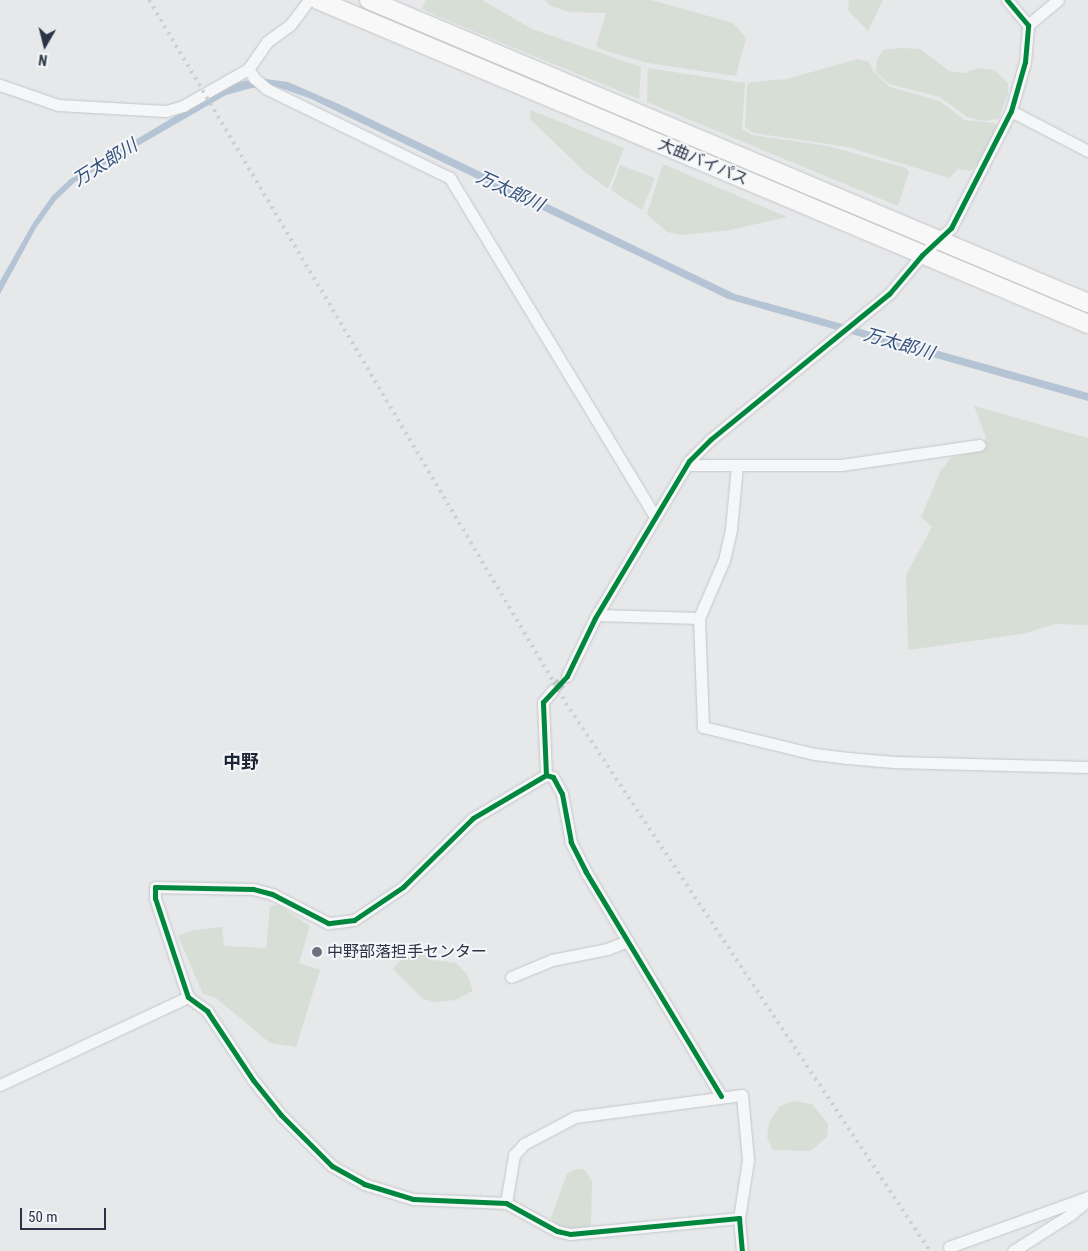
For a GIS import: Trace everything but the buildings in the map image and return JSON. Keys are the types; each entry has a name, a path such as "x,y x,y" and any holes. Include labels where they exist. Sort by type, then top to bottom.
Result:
{"highway":[{"name":"大曲バイパス","path":"318,0 1088,324"},
{"name":"大曲バイパス","path":"369,0 1088,303"}],"street":[{"path":"0,85 58,105 166,111 183,106 251,73 267,42 290,25 309,0"},
{"path":"567,676 597,615 686,465 711,439 836,340 889,294 922,255 951,228 1011,111 1025,62 1028,25 1008,0"},
{"path":"1028,25 1058,0"},
{"path":"251,73 267,89 450,178 655,517"},
{"path":"1011,111 1088,151"},
{"path":"686,465 841,465 980,445"},
{"path":"737,465 732,530 724,560 699,618 703,727 815,754 848,758 894,762 1088,767"},
{"path":"597,615 699,618"},
{"path":"546,775 544,702 553,690"},
{"path":"721,1096 574,849 562,794 553,777 546,775 473,818 403,887 354,920 328,923 272,894 253,889 155,887 155,898 188,996 207,1011 253,1080 281,1115 332,1166 364,1184 413,1199 506,1203 557,1231 570,1234 740,1218"},
{"path":"511,977 552,960 607,949 628,941"},
{"path":"0,1085 188,996"},
{"path":"506,1203 514,1155 524,1144 575,1117 721,1096 742,1095 748,1160 740,1218 742,1251"},
{"path":"948,1247 1088,1198"},
{"path":"1013,1251 1070,1215 1088,1198"}],"shaded area":[{"path":"426,0 482,0 532,29 641,67 639,99 437,16 422,9"},
{"path":"544,0 651,0 733,23 746,38 736,76 648,63 603,50 596,46 606,13 569,12 551,6"},
{"path":"849,0 883,0 868,31 848,10"},
{"path":"920,49 949,71 964,73 980,68 994,70 1008,83 1008,93 999,119 983,121 967,117 940,97 889,84 876,72 877,59 883,50"},
{"path":"858,59 869,62 874,72 890,87 939,101 965,120 995,123 998,127 978,164 971,171 958,169 949,178 848,147 754,133 745,127 747,85 751,82 787,79"},
{"path":"648,68 745,83 742,129 752,135 828,146 906,168 909,172 898,206 647,102"},
{"path":"531,110 624,148 608,189 586,173 530,119"},
{"path":"663,164 787,217 730,230 683,235 667,232 647,214"},
{"path":"620,165 655,178 642,210 611,190"},
{"path":"974,406 1088,438 1088,625 1055,624 1022,634 908,650 906,575 932,527 921,517 941,470 951,458 983,450 986,437"},
{"path":"278,905 310,926 299,963 320,970 296,1047 270,1043 216,998 203,994 178,936 193,930 222,927 224,946 266,948 270,906"},
{"path":"419,952 433,960 456,963 467,974 473,991 455,1000 436,1002 423,999 393,969 404,956"},
{"path":"793,1101 812,1104 828,1124 827,1137 810,1151 773,1150 767,1137 769,1123 780,1106"},
{"path":"577,1169 585,1170 592,1181 591,1225 586,1229 557,1228 551,1218 567,1174"}],"water":[{"name":"万太郎川","path":"266,79 288,82 341,105 735,294 1088,393 1088,401 728,299 309,98 277,87 252,88 226,95 75,182 56,200 36,228 0,294 0,281 33,223 52,196 70,179 219,90 243,81"}],"tunnel":[{"path":"553,690 567,676"}],"railway":[{"path":"149,0 566,703 930,1251"}],"cycle path":[{"path":"546,775 543,702 567,676 595,618 689,461 711,439 889,294 922,255 951,228 1011,111 1025,62 1028,25 1007,0"},
{"path":"721,1096 586,872 571,842 562,794 553,777 546,775 473,818 403,887 354,920 328,923 272,894 253,889 155,887 155,898 188,997 207,1011 253,1080 281,1115 332,1166 364,1184 413,1199 506,1203 557,1231 570,1234 739,1218 742,1251"}],"place":[{"name":"中野部落担手センター","path":"317,952"}],"district":[{"name":"中野","path":"241,762"}]}
